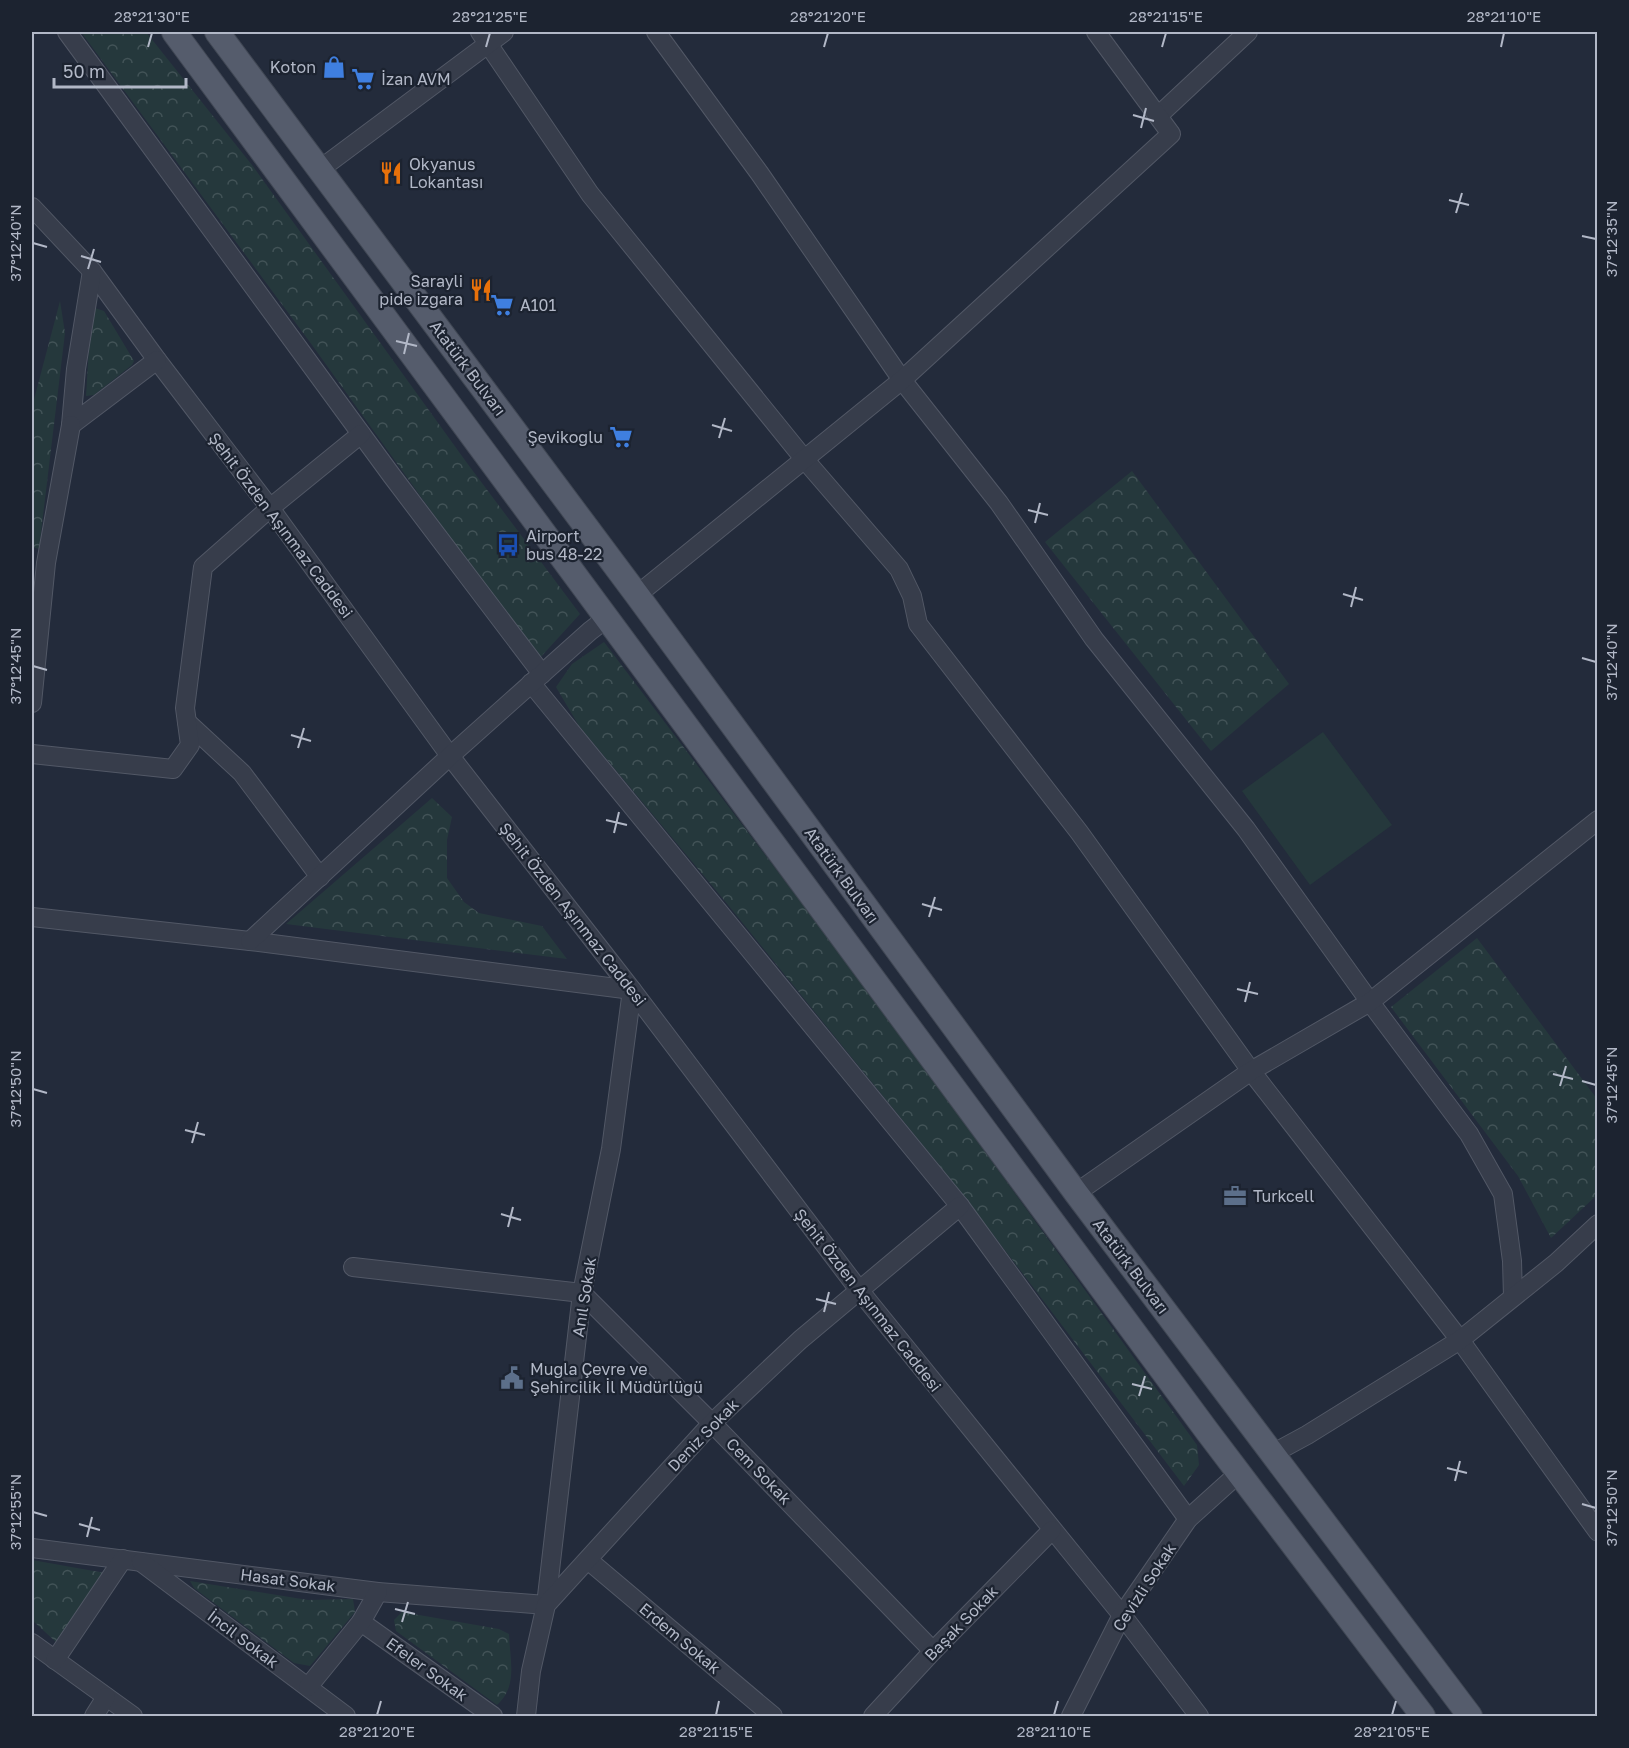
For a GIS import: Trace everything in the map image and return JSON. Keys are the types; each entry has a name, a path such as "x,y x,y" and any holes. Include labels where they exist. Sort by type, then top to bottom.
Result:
{"main road":[{"path":"174,32 1239,1473 1423,1716"},
{"name":"Atatürk Bulvarı","path":"217,32 637,595 1076,1193 1470,1716"},
{"path":"608,618 637,595"},
{"path":"1239,1473 1272,1454"}],"street":[{"path":"67,32 536,678 960,1206 1188,1519"},
{"path":"320,170 484,37 504,32"},
{"path":"656,32 760,174 902,380 999,503 1094,639 1246,829 1370,1002 1469,1134 1503,1194 1512,1261 1513,1297"},
{"path":"637,595 902,380 1172,134 1096,32"},
{"path":"1158,116 1248,32"},
{"path":"484,37 590,194 806,459 899,569 912,596 918,624 1079,832 1251,1071 1460,1340 1598,1532"},
{"name":"Şehit Özden Aşınmaz Caddesi","path":"32,207 92,271 270,508 450,756 632,990 859,1290 1122,1615 1199,1716"},
{"path":"32,703 39,561 71,425 76,369 92,271"},
{"path":"71,425 157,360"},
{"path":"32,754 173,769 190,745 185,708 203,567 270,508 361,434"},
{"path":"250,941 536,678 608,618"},
{"path":"187,723 242,773 320,877"},
{"path":"1076,1193 1251,1071 1370,1002 1598,820"},
{"path":"32,917 250,941 632,990"},
{"name":"Anıl Sokak","path":"546,1605 582,1293 610,1149 632,990"},
{"name":"Deniz Sokak","path":"546,1605 712,1423 800,1340 960,1206"},
{"path":"1272,1454 1307,1435 1460,1340 1556,1263 1598,1224"},
{"path":"353,1267 582,1293"},
{"name":"Cem Sokak","path":"582,1293 712,1423 933,1651"},
{"name":"Cevizli Sokak","path":"1071,1716 1122,1615 1188,1519 1239,1473"},
{"name":"Başak Sokak","path":"873,1716 933,1651 1052,1530"},
{"name":"Hasat Sokak","path":"32,1548 378,1592 546,1605"},
{"path":"55,1660 131,1560"},
{"name":"İncil Sokak","path":"131,1560 346,1716"},
{"name":"Erdem Sokak","path":"588,1560 772,1716"},
{"path":"308,1687 361,1622 378,1592"},
{"path":"526,1716 531,1671 546,1605"},
{"name":"Efeler Sokak","path":"361,1622 493,1716"},
{"path":"32,1643 133,1716"},
{"path":"94,1716 106,1697"}],"green space":[{"path":"81,32 146,32 252,165 467,463 580,614 538,660 312,345"},
{"path":"60,301 65,333 39,549 32,547 32,407"},
{"path":"95,308 104,311 134,361 94,395 86,396 91,313"},
{"path":"1132,471 1289,684 1211,751 1045,542"},
{"path":"604,642 878,1004 1197,1445 1199,1465 1184,1486 960,1191 724,900 579,726 556,687 572,664"},
{"path":"1323,732 1392,825 1310,885 1242,791"},
{"path":"432,798 452,817 447,840 447,878 464,902 479,913 542,926 567,959 286,924"},
{"path":"1477,938 1597,1099 1597,1195 1551,1238 1518,1176 1391,1007"},
{"path":"32,1560 105,1573 57,1643 32,1620"},
{"path":"190,1581 308,1600 353,1599 355,1612 310,1666 294,1663 194,1588"},
{"path":"402,1612 499,1629 509,1634 511,1672 504,1698 497,1705 396,1631 394,1620"}],"place":[{"name":"Koton","path":"334,67"},
{"name":"İzan AVM","path":"363,79"},
{"name":"Okyanus Lokantası","path":"391,173"},
{"name":"Sarayli pide izgara","path":"481,290"},
{"name":"A101","path":"502,305"},
{"name":"Şevikoğlu","path":"621,437"},
{"name":"Airport bus 48-22","path":"508,545"},
{"name":"Turkcell","path":"1235,1196"},
{"name":"Muğla Çevre ve Şehircilik İl Müdürlüğü","path":"512,1378"}]}
